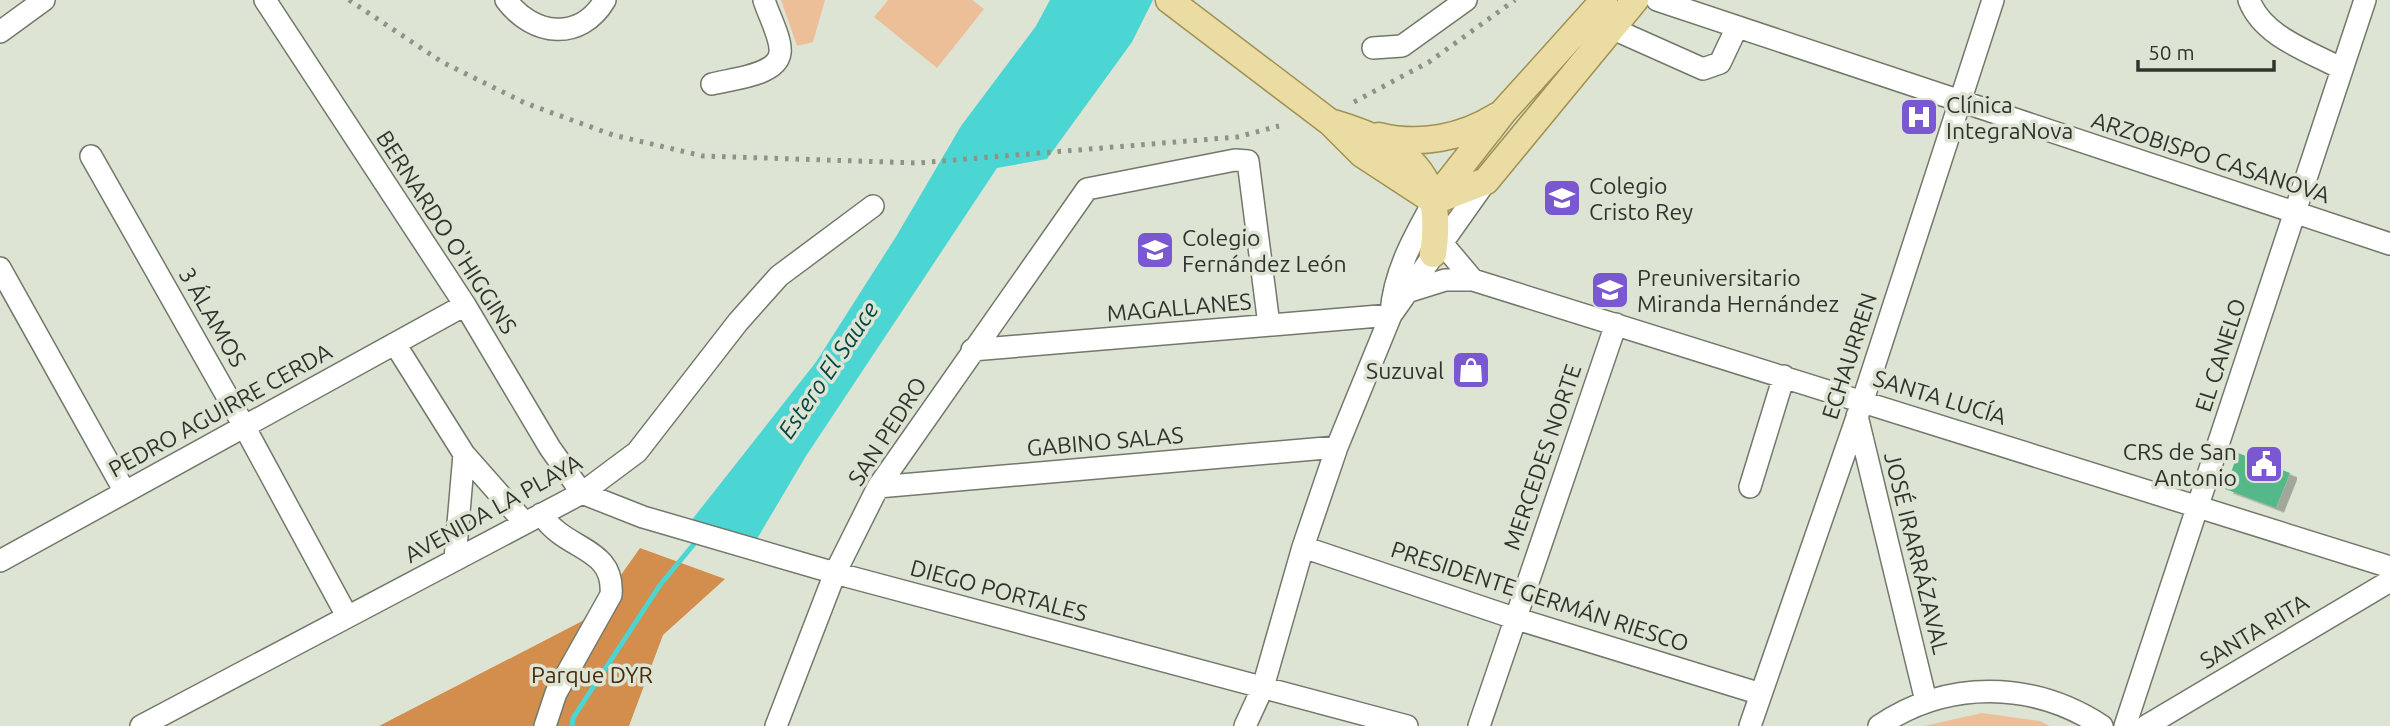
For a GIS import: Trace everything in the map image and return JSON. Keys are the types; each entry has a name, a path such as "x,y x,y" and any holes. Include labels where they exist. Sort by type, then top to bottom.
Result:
{"main road":[{"path":"1169,0 1331,123 1362,155 1389,175 1434,201"},
{"path":"1434,201 1504,111 1604,0"},
{"path":"1434,201 1486,181 1635,0"},
{"path":"1331,123 1369,134 1405,140 1441,138 1475,128 1504,111"},
{"path":"1369,134 1421,169 1434,201 1437,248"}],"street":[{"path":"0,32 44,0"},
{"name":"BERNARDO O'HIGGINS","path":"265,0 465,305 550,448 582,493"},
{"path":"506,0 518,15 534,25 562,31 584,22 605,0"},
{"path":"712,83 761,71 777,59 780,51 764,0"},
{"path":"1373,48 1402,47 1466,0"},
{"name":"ARZOBISPO CASANOVA","path":"1657,0 2390,244"},
{"name":"ECHAURREN","path":"1750,726 1860,408 1993,0"},
{"path":"2249,0 2254,13 2267,29 2342,69"},
{"name":"EL CANELO","path":"2125,726 2365,0"},
{"path":"1611,28 1703,69 1720,63 1737,27"},
{"name":"3 ÁLAMOS","path":"91,156 244,426 346,616"},
{"name":"SAN PEDRO","path":"776,726 835,573 878,487 1087,189 1235,160 1248,160 1269,325"},
{"path":"1245,726 1263,687 1303,547 1337,447 1391,315 1486,181"},
{"path":"1391,315 1393,290 1408,249 1434,201"},
{"name":"AVENIDA LA PLAYA","path":"141,726 582,493 637,452 738,322 779,276 873,206"},
{"path":"1437,248 1472,280"},
{"path":"0,268 125,492"},
{"name":"SANTA LUCÍA","path":"1409,291 1438,281 1472,280 1784,376 1860,408 2198,505 2390,567"},
{"name":"PEDRO AGUIRRE CERDA","path":"0,561 465,305"},
{"name":"MAGALLANES","path":"972,351 1391,315"},
{"name":"MERCEDES NORTE","path":"1479,726 1615,324"},
{"path":"395,344 464,454 533,518 560,537 598,556 609,572 611,595 556,693 545,726"},
{"path":"1749,487 1784,376"},
{"name":"JOSÉ IRARRÁZAVAL","path":"1860,408 1926,701"},
{"name":"GABINO SALAS","path":"878,487 1337,447"},
{"path":"455,559 464,454"},
{"name":"DIEGO PORTALES","path":"582,493 643,517 806,565 1406,726"},
{"name":"PRESIDENTE GERMÁN RIESCO","path":"1303,547 1514,618 1761,694"},
{"name":"SANTA RITA","path":"2146,726 2390,581"},
{"path":"1263,687 1263,726"},
{"path":"1880,726 1926,701 1975,691 2025,693 2066,705 2102,726"}],"shaded area":[{"path":"781,0 825,0 813,42 797,46"},
{"path":"888,0 972,0 984,9 937,68 874,17"},
{"path":"1982,713 2040,721 2050,726 1924,726"}],"green space":[{"name":"Parque DYR","path":"640,548 725,579 663,635 629,726 379,726 592,616"}],"water":[{"path":"1050,0 1153,0 1132,42 1047,159 997,168 806,456 748,554 680,535 816,362 897,235 961,126 1036,26"}],"building":[{"path":"2238,453 2290,473 2276,508 2225,489"}],"waterway":[{"name":"Estero El Sauce","path":"572,726 573,718 660,585 699,538"}],"railway":[{"path":"349,0 442,62 525,103 613,135 703,156 918,163 1237,137 1279,126"},
{"path":"1354,102 1429,62 1515,0"}],"place":[{"name":"Clínica IntegraNova","path":"1919,117"},
{"name":"Colegio Cristo Rey","path":"1562,198"},
{"name":"Colegio Fernández León","path":"1155,250"},
{"name":"Preuniversitario Miranda Hernández","path":"1610,290"},
{"name":"Suzuval","path":"1471,370"},
{"name":"CRS de San Antonio","path":"2264,464"}]}
